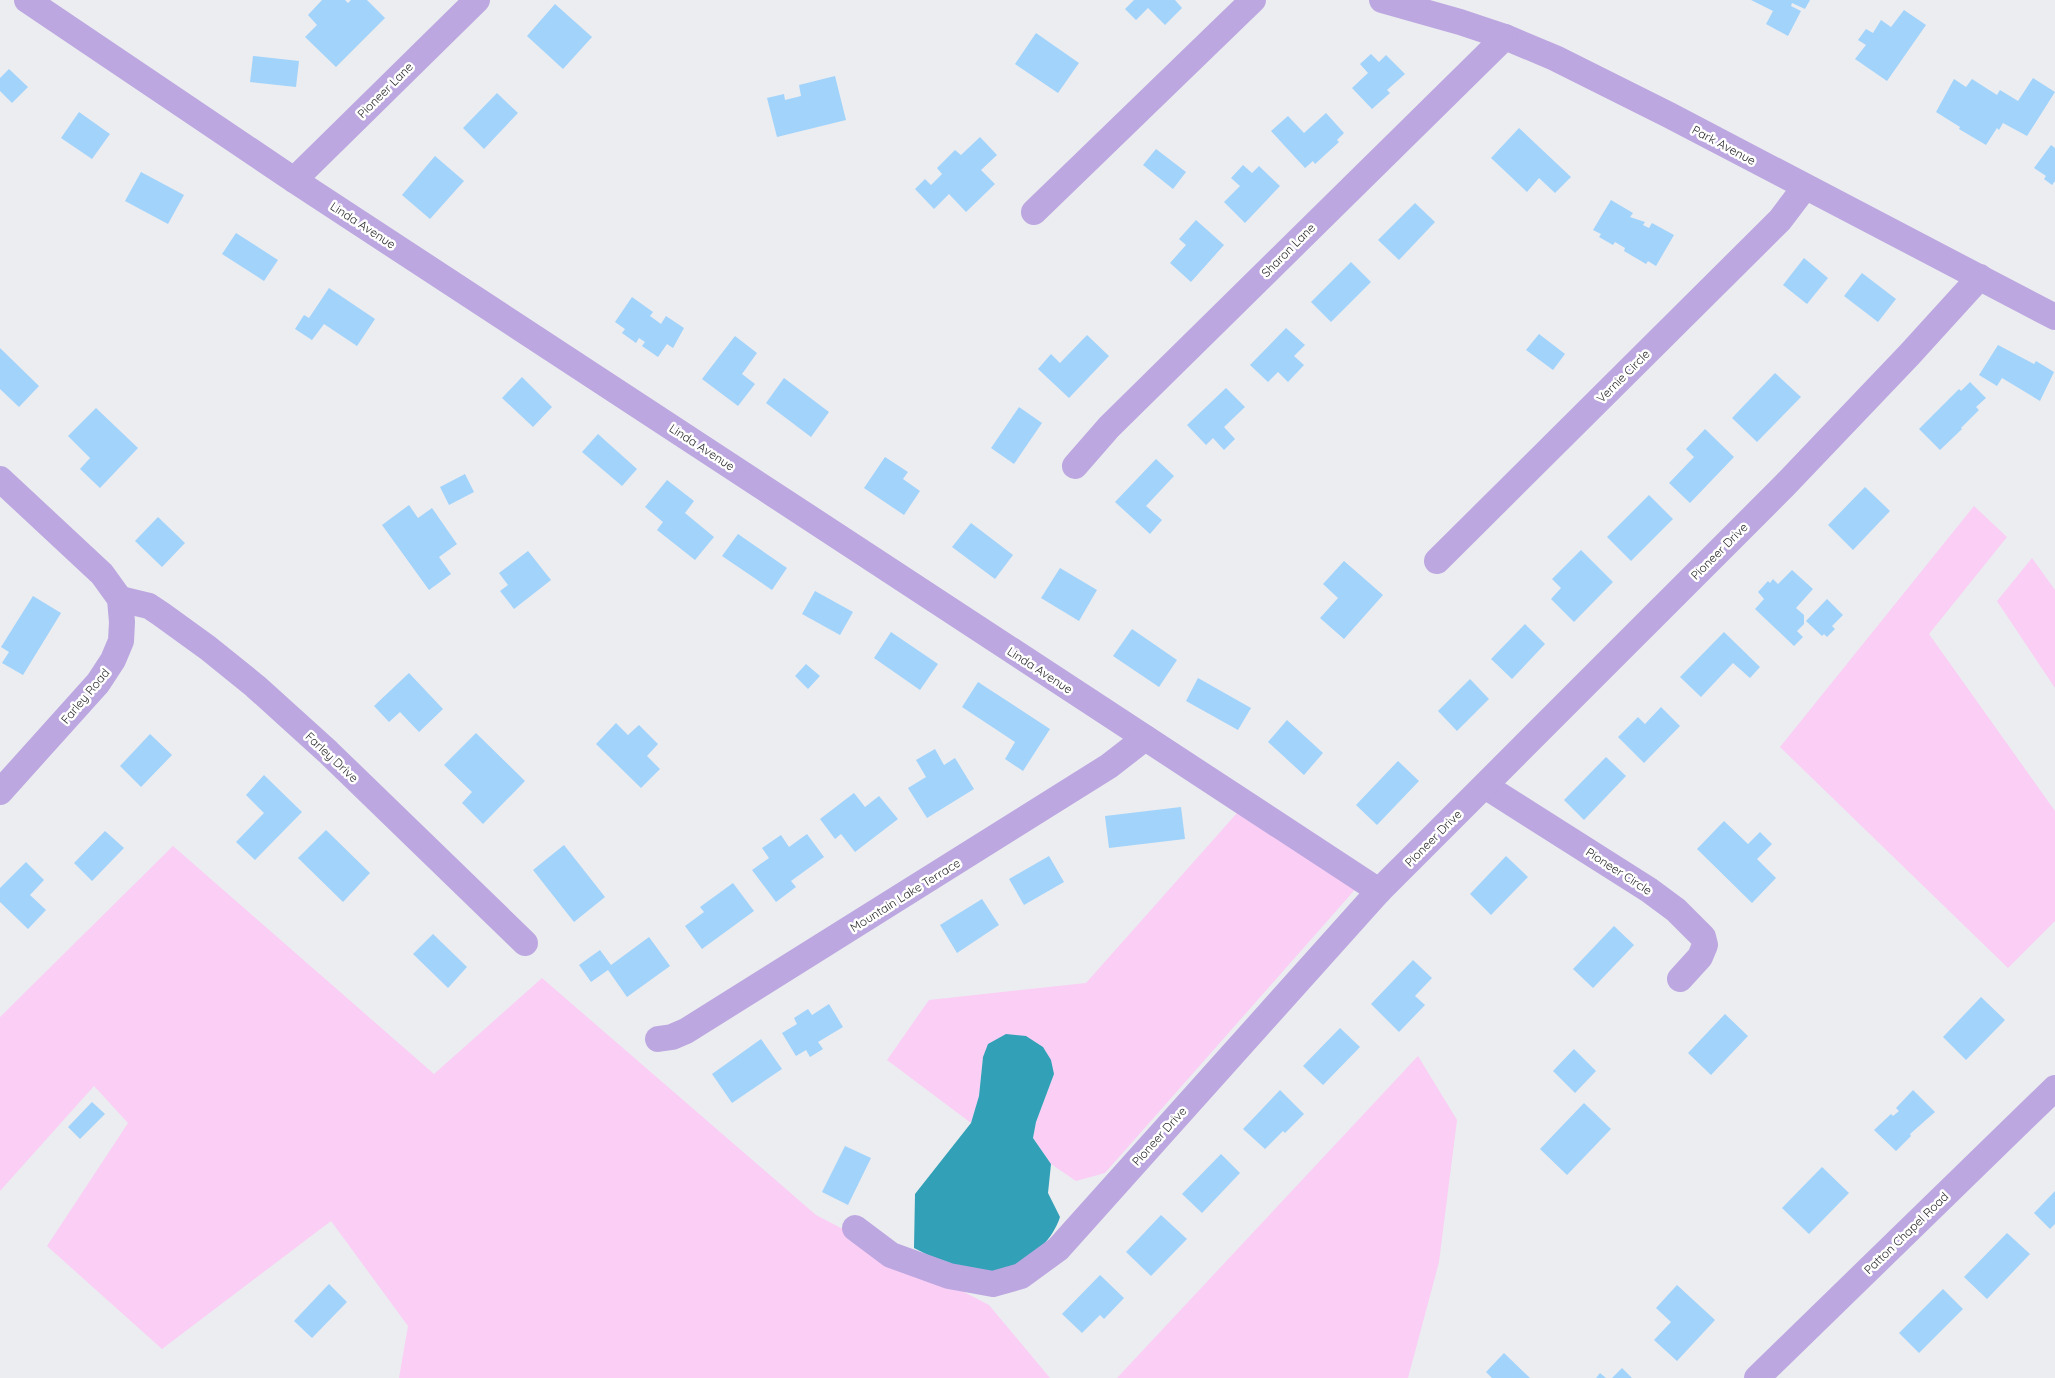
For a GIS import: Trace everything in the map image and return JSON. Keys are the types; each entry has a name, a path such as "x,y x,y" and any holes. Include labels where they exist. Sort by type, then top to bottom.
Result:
{"street":[{"name":"Linda Avenue","path":"27,0 294,180 1379,891"},
{"name":"Pioneer Lane","path":"294,180 476,0"},
{"path":"1034,212 1253,0"},
{"name":"Park Avenue","path":"1382,0 1505,37 1555,58 1669,115 2055,317"},
{"name":"Sharon Lane","path":"1075,466 1109,427 1505,37"},
{"name":"Vernie Circle","path":"1437,562 1780,220 1805,187"},
{"name":"Pioneer Drive","path":"855,1228 891,1255 932,1271 972,1282 993,1284 1008,1282 1033,1270 1058,1249 1379,891 1784,486 1909,355 1980,277"},
{"path":"0,479 102,574 120,599"},
{"name":"Farley Road","path":"0,792 98,683 113,660 121,641 120,599"},
{"name":"Farley Drive","path":"120,599 149,606 208,648 255,686 328,752 525,943"},
{"name":"Mountain Lake Terrace","path":"658,1039 672,1037 694,1026 1110,766 1144,738"},
{"name":"Pioneer Circle","path":"1485,786 1649,890 1676,910 1697,930 1703,937 1705,945 1700,957 1680,980"},
{"name":"Patton Chapel Road","path":"1757,1378 2055,1088"}],"shaded area":[{"path":"1974,506 2007,537 1929,634 2055,811 2055,921 2008,968 1780,747"},
{"path":"2032,558 2055,590 2055,688 1997,601"},
{"path":"1237,813 1359,885 1105,1173 1076,1181 1051,1164 1033,1138 1036,1122 1054,1074 983,1057 979,1096 971,1123 887,1060 929,1000 1086,983"},
{"path":"173,846 434,1074 542,978 816,1215 989,1305 1050,1378 399,1378 408,1326 331,1221 162,1349 47,1246 128,1123 94,1086 0,1191 0,1017"},
{"path":"1418,1056 1457,1120 1439,1262 1408,1378 1117,1378"}],"water":[{"path":"1006,1034 1026,1036 1043,1047 1051,1060 1054,1074 1036,1122 1033,1138 1051,1164 1048,1193 1060,1217 1049,1238 1042,1246 994,1279 914,1248 915,1194 971,1123 979,1096 983,1057 988,1044"}],"building":[{"path":"322,0 345,0 348,3 351,0 367,0 385,18 336,67 305,37 317,25 308,15"},
{"path":"1134,0 1175,0 1182,8 1165,25 1148,8 1136,20 1125,9"},
{"path":"1751,0 1810,0 1805,9 1792,3 1791,6 1801,11 1788,36 1766,24 1773,11"},
{"path":"555,4 592,37 563,69 527,36"},
{"path":"1904,10 1926,25 1887,81 1855,59 1866,45 1858,40 1866,29 1873,33 1881,20 1891,27"},
{"path":"1036,33 1079,63 1058,93 1015,64"},
{"path":"1371,54 1379,62 1386,55 1405,74 1387,90 1390,93 1372,109 1352,88 1368,73 1360,64"},
{"path":"253,56 299,61 296,87 250,82"},
{"path":"9,69 28,87 12,103 0,91 0,78"},
{"path":"835,76 846,120 777,137 767,98 784,94 785,100 801,96 799,85"},
{"path":"2033,78 2055,92 2027,136 2003,123 1999,130 1997,128 1986,145 1959,129 1960,127 1936,112 1954,79 1966,87 1972,79 1997,95 2000,90 2018,101"},
{"path":"497,93 518,113 484,149 463,128"},
{"path":"79,112 110,134 92,159 61,138"},
{"path":"1326,113 1344,133 1337,140 1339,142 1315,164 1313,161 1305,168 1271,131 1288,116 1304,133"},
{"path":"1519,128 1571,177 1555,193 1539,178 1527,192 1491,158"},
{"path":"980,137 997,155 981,170 995,184 966,212 949,194 934,209 915,189 925,179 931,185 942,174 937,168 955,150 961,155"},
{"path":"2051,145 2055,148 2055,181 2052,185 2044,179 2046,176 2034,168"},
{"path":"1156,149 1186,172 1173,189 1143,165"},
{"path":"435,156 464,181 430,219 402,195"},
{"path":"1243,165 1252,173 1259,166 1280,186 1245,223 1224,202 1240,186 1231,178"},
{"path":"141,172 184,195 168,224 125,201"},
{"path":"1611,200 1633,213 1630,217 1645,222 1643,225 1649,228 1652,223 1674,235 1656,266 1648,261 1646,264 1624,251 1625,248 1615,242 1613,245 1599,237 1601,234 1593,230"},
{"path":"1415,203 1435,222 1399,260 1378,240"},
{"path":"1196,220 1224,245 1191,282 1170,263 1186,245 1179,239"},
{"path":"236,233 278,260 264,281 222,254"},
{"path":"1804,258 1828,278 1807,304 1783,285"},
{"path":"1351,262 1371,282 1331,322 1311,302"},
{"path":"1862,273 1896,299 1878,322 1844,296"},
{"path":"329,288 375,319 357,346 324,324 312,340 295,329 304,315 309,318"},
{"path":"632,297 653,312 650,316 661,324 666,316 684,328 673,348 667,344 658,357 642,346 645,342 639,338 636,343 622,333 625,329 615,322"},
{"path":"1286,328 1305,345 1294,356 1304,365 1288,382 1278,372 1268,382 1250,365"},
{"path":"1539,334 1565,354 1553,370 1526,350"},
{"path":"1087,335 1109,356 1069,398 1038,369 1051,354 1060,363"},
{"path":"735,336 757,353 742,374 755,384 738,406 702,379"},
{"path":"1998,345 2034,364 2036,361 2054,372 2040,401 2002,378 1997,386 1979,375"},
{"path":"0,348 39,386 19,407 0,389"},
{"path":"1775,373 1801,397 1757,442 1732,418"},
{"path":"522,377 552,407 533,427 502,398"},
{"path":"784,378 829,412 811,437 766,403"},
{"path":"1970,382 1986,398 1976,407 1979,410 1940,450 1919,429 1959,389 1961,391"},
{"path":"1226,388 1245,407 1224,427 1235,439 1224,450 1213,438 1206,445 1187,425"},
{"path":"1019,407 1042,423 1014,464 991,448"},
{"path":"96,408 138,448 100,488 80,469 90,458 68,436"},
{"path":"1705,429 1734,457 1690,503 1669,483 1694,457 1686,449"},
{"path":"598,434 637,469 622,486 582,452"},
{"path":"885,457 908,472 903,479 920,491 904,515 864,488"},
{"path":"1156,459 1174,476 1146,506 1162,520 1150,534 1115,502"},
{"path":"465,474 474,492 449,505 440,487"},
{"path":"667,480 694,501 685,513 714,537 695,560 657,530 663,522 645,507"},
{"path":"1865,487 1890,511 1853,550 1828,525"},
{"path":"1649,495 1673,519 1631,561 1607,537"},
{"path":"409,505 418,518 432,508 457,544 439,557 451,574 429,590 382,525"},
{"path":"158,517 185,543 162,567 135,541"},
{"path":"971,523 1013,555 995,579 952,547"},
{"path":"738,534 787,568 772,590 722,556"},
{"path":"1581,550 1613,582 1574,622 1551,599 1561,588 1552,579"},
{"path":"528,551 551,580 514,609 500,591 508,585 499,573"},
{"path":"1344,561 1383,595 1344,639 1320,618 1338,598 1323,584"},
{"path":"1060,568 1097,590 1079,621 1041,598"},
{"path":"1792,570 1813,589 1796,608 1804,615 1804,624 1797,631 1803,637 1794,646 1755,609 1764,599 1758,592 1768,581 1770,583 1773,579 1778,584"},
{"path":"815,591 853,612 840,635 802,614"},
{"path":"33,596 61,613 23,675 2,663 9,652 1,647"},
{"path":"1827,599 1843,615 1832,626 1835,629 1827,637 1824,634 1822,636 1806,621"},
{"path":"1525,624 1545,644 1512,679 1491,659"},
{"path":"1132,629 1177,660 1159,687 1113,656"},
{"path":"891,632 938,664 920,690 874,658"},
{"path":"1724,632 1760,667 1750,678 1733,663 1701,697 1680,677"},
{"path":"806,664 820,676 808,689 795,676"},
{"path":"409,673 443,709 419,732 400,712 389,722 374,706"},
{"path":"1198,678 1251,708 1238,730 1186,701"},
{"path":"1470,679 1489,699 1457,731 1438,711"},
{"path":"978,682 1050,729 1023,771 1005,759 1015,742 962,707"},
{"path":"1661,707 1680,726 1644,763 1618,737 1638,717 1645,724"},
{"path":"1287,720 1323,753 1304,775 1268,742"},
{"path":"616,723 628,735 639,725 658,744 647,756 660,769 641,788 596,744"},
{"path":"476,733 525,781 483,824 462,803 472,792 444,765"},
{"path":"150,734 172,755 141,787 120,766"},
{"path":"935,749 944,765 955,758 974,789 927,818 908,788 926,777 916,760"},
{"path":"1606,757 1626,776 1584,820 1564,800"},
{"path":"1398,761 1419,781 1377,825 1356,805"},
{"path":"264,775 302,812 255,860 236,842 264,813 246,795"},
{"path":"854,793 865,807 879,796 898,819 855,852 841,834 835,839 820,819"},
{"path":"1181,807 1185,839 1109,848 1105,816"},
{"path":"1724,821 1748,844 1760,832 1772,844 1757,859 1776,878 1752,903 1697,849"},
{"path":"326,830 370,873 343,902 298,858"},
{"path":"105,831 124,848 92,881 74,863"},
{"path":"807,834 824,857 791,881 796,887 776,902 752,870 769,858 762,848 781,835 789,847"},
{"path":"564,845 605,897 574,922 533,870"},
{"path":"1049,856 1064,882 1024,905 1009,879"},
{"path":"1506,856 1528,877 1491,915 1470,894"},
{"path":"26,862 44,880 30,895 46,910 28,929 0,902 0,888"},
{"path":"733,883 754,911 702,949 685,926 704,912 700,907"},
{"path":"982,899 999,925 957,953 940,925"},
{"path":"1614,926 1634,945 1593,988 1573,969"},
{"path":"433,934 467,967 448,988 413,954"},
{"path":"649,937 670,966 627,997 608,970 591,982 579,965 600,950 611,965"},
{"path":"1413,960 1432,978 1415,996 1425,1005 1399,1032 1371,1004"},
{"path":"1981,997 2005,1020 1966,1060 1943,1037"},
{"path":"829,1004 843,1027 818,1042 823,1049 810,1057 806,1050 796,1056 782,1033 797,1024 794,1018 808,1009 812,1015"},
{"path":"1725,1014 1748,1036 1711,1075 1688,1053"},
{"path":"1340,1028 1360,1047 1323,1085 1303,1066"},
{"path":"761,1039 782,1069 732,1103 712,1074"},
{"path":"1574,1049 1596,1071 1575,1093 1553,1071"},
{"path":"1280,1090 1304,1114 1265,1149 1243,1129"},
{"path":"1913,1090 1935,1112 1910,1134 1911,1136 1896,1151 1874,1130 1891,1114 1893,1116 1899,1111 1896,1108"},
{"path":"92,1102 105,1114 80,1139 68,1127"},
{"path":"1584,1103 1611,1129 1567,1175 1540,1149"},
{"path":"845,1146 871,1158 848,1205 822,1192"},
{"path":"1221,1154 1240,1173 1202,1213 1182,1194"},
{"path":"1822,1167 1849,1193 1809,1234 1782,1208"},
{"path":"2055,1191 2055,1224 2050,1229 2034,1213"},
{"path":"1161,1215 1187,1239 1151,1276 1126,1252"},
{"path":"2007,1233 2030,1254 1987,1299 1964,1277"},
{"path":"1100,1275 1124,1298 1104,1319 1100,1315 1082,1333 1062,1314"},
{"path":"329,1284 347,1302 312,1338 294,1321"},
{"path":"1677,1285 1715,1320 1677,1361 1654,1340 1671,1322 1656,1308"},
{"path":"1943,1289 1963,1309 1919,1353 1899,1333"},
{"path":"1504,1353 1530,1378 1492,1378 1486,1372"},
{"path":"1622,1368 1632,1378 1612,1378"},
{"path":"1600,1373 1606,1378 1596,1378"}]}
